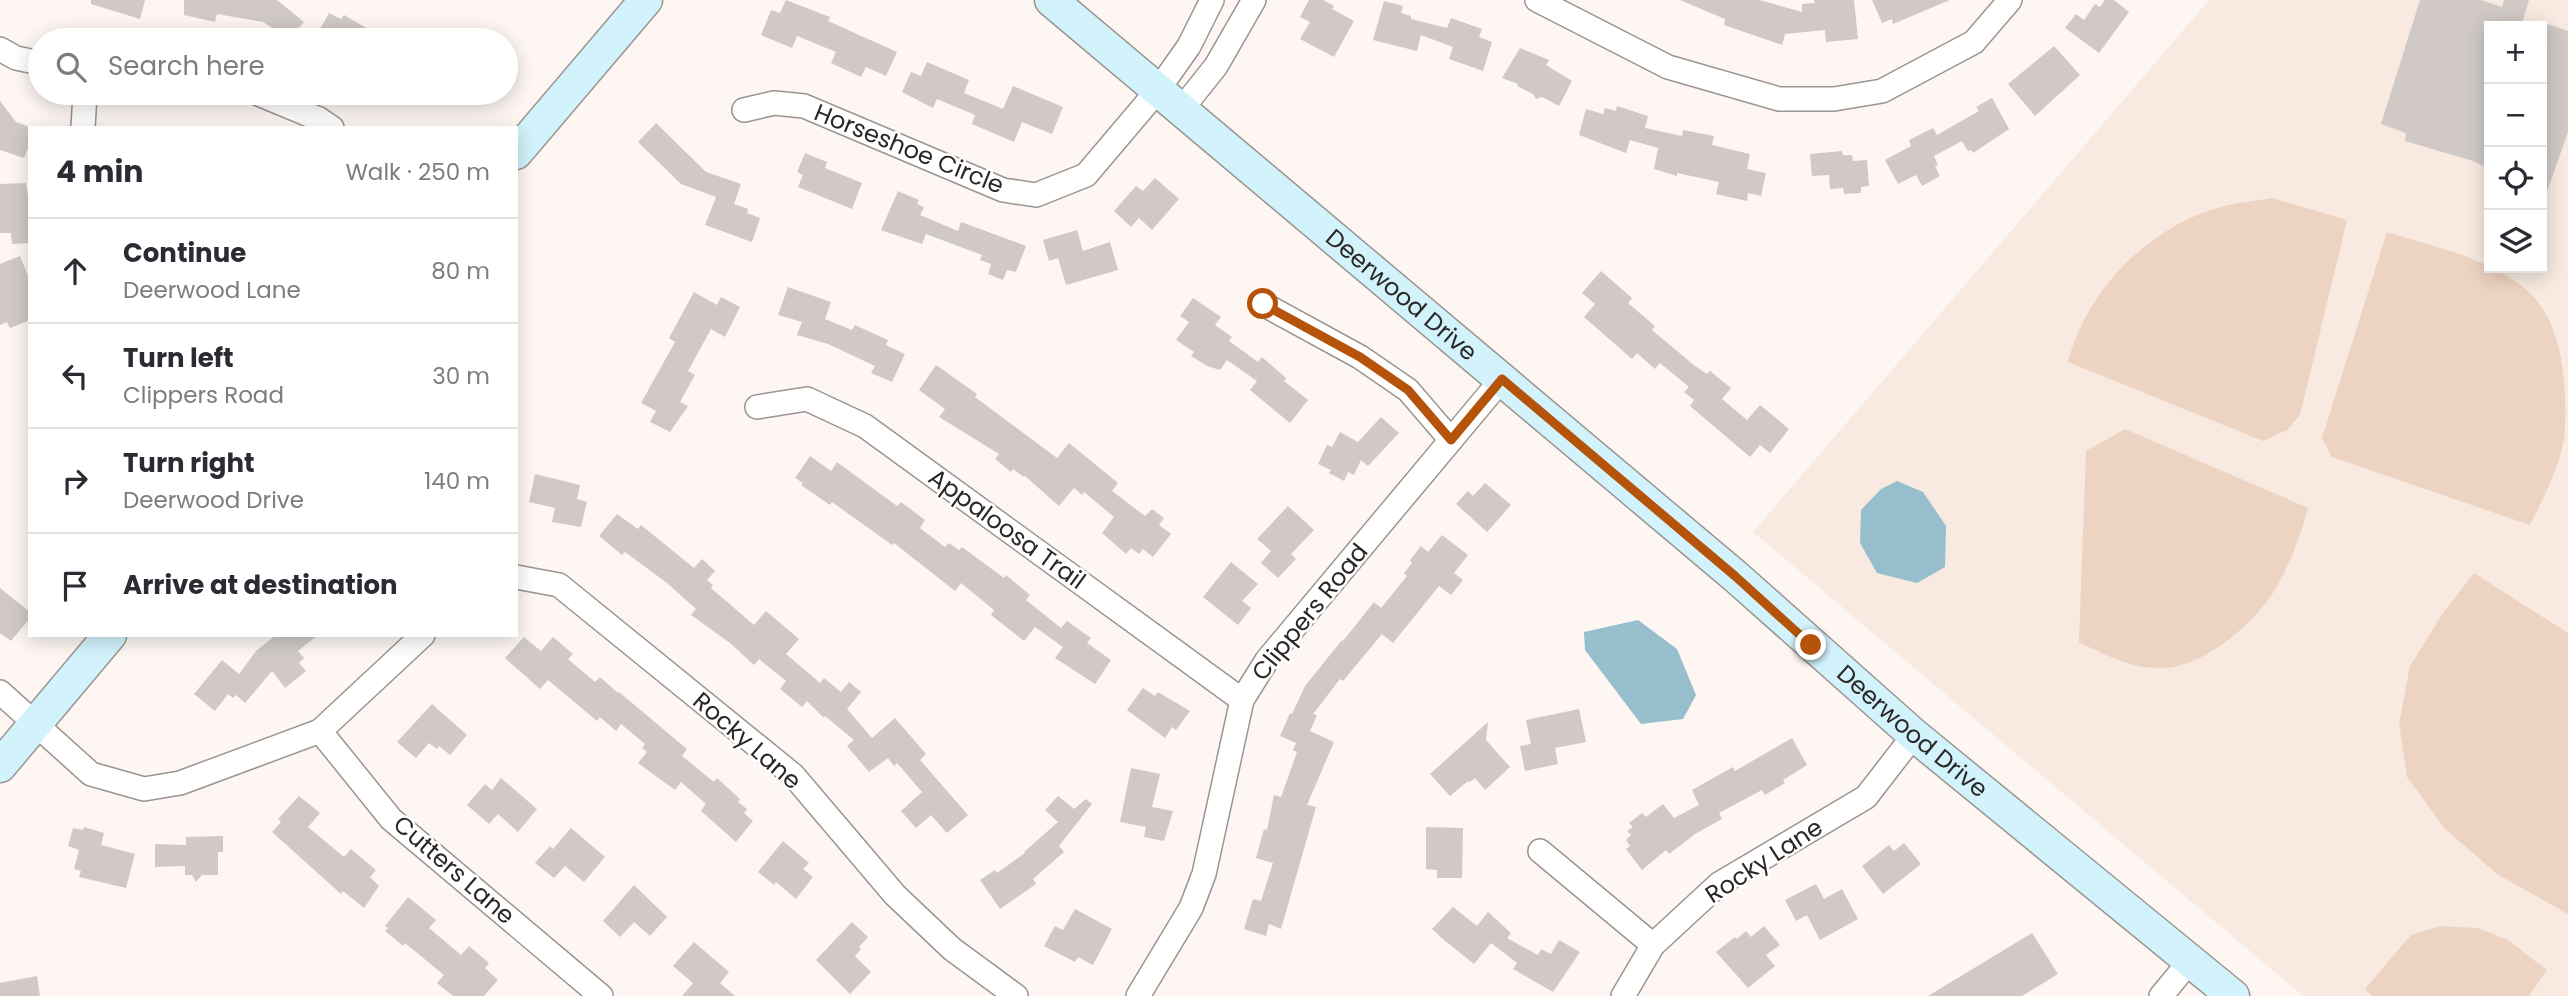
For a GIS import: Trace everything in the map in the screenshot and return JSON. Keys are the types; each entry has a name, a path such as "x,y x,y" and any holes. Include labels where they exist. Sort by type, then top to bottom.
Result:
{"street":[{"path":"518,151 646,0"},
{"name":"Deerwood Drive","path":"1051,0 1735,576 1914,735 2233,996"},
{"path":"1170,100 1189,46 1212,0"},
{"path":"1170,100 1216,66 1254,0"},
{"path":"1537,0 1668,67 1779,99 1833,99 1882,91 1974,42 2010,0"},
{"path":"0,49 16,58 28,60"},
{"name":"Horseshoe Circle","path":"744,110 774,103 804,106 1003,190 1037,195 1086,175 1170,100"},
{"path":"83,126 84,105"},
{"path":"285,105 329,126"},
{"path":"1263,304 1360,357 1408,390 1451,440"},
{"name":"Clippers Road","path":"1138,996 1191,908 1204,874 1242,700 1267,660 1502,379"},
{"name":"Appaloosa Trail","path":"757,407 807,399 865,426 1242,700"},
{"name":"Rocky Lane","path":"518,577 559,584 793,775 895,895 952,949 1016,996"},
{"path":"0,766 108,637"},
{"path":"0,692 91,774 144,789 180,783 320,731 421,637"},
{"name":"Cutters Lane","path":"320,731 391,818 601,996"},
{"name":"Rocky Lane","path":"1623,996 1653,945 1719,884 1866,797 1914,735"},
{"path":"1540,851 1653,945"},
{"path":"2161,996 2190,961"}],"shaded area":[{"path":"2209,0 2568,0 2568,996 2303,996 1753,532"},
{"path":"2272,198 2347,220 2300,415 2287,430 2263,441 2068,362 2077,335 2106,285 2148,244 2197,215 2224,206"},
{"path":"2387,232 2484,264 2484,273 2502,273 2530,293 2542,307 2551,324 2562,362 2564,440 2554,473 2530,525 2332,457 2322,438"},
{"path":"2125,429 2308,508 2290,559 2267,601 2228,640 2197,659 2181,665 2166,668 2143,667 2110,657 2079,642 2086,451"},
{"path":"2474,573 2568,633 2568,914 2497,874 2445,829 2407,777 2399,724 2410,666 2443,613"},
{"path":"2440,926 2478,928 2508,940 2547,970 2529,996 2372,996 2365,989 2411,935"}],"water":[{"path":"1897,481 1923,492 1946,526 1945,567 1917,583 1877,573 1860,543 1861,510 1881,489"},
{"path":"1638,620 1677,649 1696,695 1683,719 1641,724 1585,650 1584,632"}],"building":[{"path":"91,0 145,0 140,19 91,4"},
{"path":"184,0 277,0 304,22 299,28 272,28 263,22 217,14 215,22 184,15"},
{"path":"786,0 830,17 828,21 897,52 886,76 866,67 861,77 831,63 836,52 797,36 792,48 761,35 771,10 780,13"},
{"path":"1309,0 1323,0 1334,6 1332,9 1354,21 1334,57 1300,39 1310,22 1300,17"},
{"path":"1680,0 1760,0 1802,12 1802,4 1815,3 1814,0 1854,0 1858,39 1826,42 1825,30 1785,34 1782,45 1724,25 1725,19"},
{"path":"1872,0 1950,0 1893,24 1892,19 1882,23"},
{"path":"2105,0 2114,0 2129,12 2099,53 2065,28 2076,14 2084,20 2095,4 2100,7"},
{"path":"2420,0 2481,0 2502,7 2504,0 2529,0 2523,21 2484,21 2484,166 2405,141 2406,133 2381,124"},
{"path":"1384,1 1403,6 1401,13 1411,16 1411,19 1447,28 1451,18 1482,29 1479,37 1492,42 1483,71 1449,59 1453,47 1421,35 1417,51 1373,40"},
{"path":"329,13 341,19 344,15 366,28 321,28"},
{"path":"2547,24 2568,31 2568,132 2547,192"},
{"path":"2054,46 2080,75 2035,116 2008,84"},
{"path":"1520,48 1549,60 1546,65 1572,81 1559,106 1542,97 1536,99 1533,94 1517,86 1518,84 1502,78"},
{"path":"927,62 969,80 964,93 1003,109 1013,86 1063,107 1052,134 1022,122 1014,142 972,124 975,115 937,99 933,108 902,92 911,72 921,76"},
{"path":"1992,98 2009,129 1973,153 1968,151 1962,141 1934,156 1940,176 1922,186 1916,175 1898,184 1885,160 1911,146 1909,140 1933,128 1937,135 1979,111 1976,107"},
{"path":"0,101 16,122 28,126 28,148 24,158 0,150"},
{"path":"1617,106 1648,116 1645,128 1682,136 1683,130 1714,136 1712,145 1750,154 1747,169 1766,173 1761,196 1748,193 1747,201 1716,194 1719,182 1677,173 1677,176 1654,169 1658,148 1630,140 1626,153 1579,135 1586,109 1603,114 1605,108 1616,111"},
{"path":"656,123 706,172 741,184 734,204 748,209 747,213 760,218 752,242 705,225 716,197 681,184 638,142"},
{"path":"1842,151 1843,155 1852,155 1853,161 1867,160 1869,186 1861,187 1861,193 1844,194 1843,188 1830,189 1829,175 1812,176 1810,154"},
{"path":"805,153 827,162 825,168 862,183 852,209 798,187 803,175 797,172"},
{"path":"1155,178 1179,199 1152,230 1139,218 1131,227 1114,211 1136,186 1143,191"},
{"path":"26,183 28,243 12,244 11,233 0,233 0,184"},
{"path":"898,191 919,200 917,204 924,207 920,215 958,231 961,222 1026,246 1016,272 1007,270 1003,280 988,274 991,264 980,260 982,255 926,234 922,244 881,230"},
{"path":"1077,230 1083,251 1110,242 1118,270 1066,285 1058,258 1049,261 1043,240"},
{"path":"20,256 28,276 28,321 10,328 7,322 0,325 0,264"},
{"path":"1601,271 1632,298 1628,303 1655,326 1652,330 1695,366 1707,374 1710,371 1731,388 1722,399 1747,420 1760,405 1789,429 1770,453 1760,445 1750,457 1690,406 1694,400 1684,392 1689,387 1660,363 1655,369 1637,353 1632,359 1584,317 1595,304 1582,293"},
{"path":"788,287 831,302 825,319 852,330 855,325 888,340 886,345 905,354 892,382 871,373 875,366 828,344 797,335 802,322 778,315"},
{"path":"694,292 717,305 721,297 740,307 725,337 711,329 688,371 695,375 680,402 688,406 670,432 650,422 656,411 641,403 675,342 669,338"},
{"path":"1193,298 1221,317 1215,325 1232,337 1229,341 1258,362 1262,357 1286,378 1284,381 1308,400 1290,423 1250,390 1257,381 1227,360 1220,370 1207,366 1191,356 1194,352 1176,340 1189,322 1180,316"},
{"path":"936,365 1057,458 1069,443 1118,483 1112,491 1145,516 1152,509 1164,518 1159,525 1171,534 1153,557 1143,549 1139,554 1131,548 1126,554 1102,533 1114,517 1084,492 1082,495 1074,488 1059,506 1025,476 1013,469 1011,472 995,459 999,454 939,417 945,409 919,390"},
{"path":"1381,417 1399,433 1368,466 1361,460 1354,475 1348,472 1344,481 1318,464 1327,445 1332,447 1340,432 1358,442"},
{"path":"810,456 831,471 837,462 897,506 901,502 925,520 920,528 945,547 949,543 959,550 962,547 1004,578 1006,575 1030,595 1026,600 1061,628 1067,621 1091,638 1087,643 1111,660 1095,684 1055,658 1063,647 1035,627 1024,641 991,615 994,610 961,583 955,591 894,543 892,545 832,502 830,505 801,485 803,483 795,478"},
{"path":"535,474 580,485 577,499 587,502 581,527 552,522 555,508 529,502"},
{"path":"1485,483 1511,505 1487,532 1456,504 1468,491 1473,496"},
{"path":"1288,506 1314,530 1291,554 1296,559 1278,578 1261,563 1271,551 1257,539"},
{"path":"617,514 638,529 641,525 694,568 702,559 715,571 707,580 713,585 711,588 754,625 766,611 799,639 786,654 820,683 824,678 841,692 849,682 861,692 847,709 872,738 895,718 926,754 920,760 968,815 947,833 931,815 916,828 901,811 922,792 897,763 894,766 888,758 869,772 847,746 854,740 825,716 824,718 807,701 802,707 780,689 786,681 759,659 754,665 730,643 691,615 696,609 667,583 625,552 622,555 599,536"},
{"path":"1442,535 1468,555 1454,573 1463,580 1451,595 1439,586 1393,643 1382,634 1343,681 1340,679 1313,714 1317,715 1310,731 1334,742 1307,805 1316,807 1281,929 1269,924 1266,936 1244,929 1253,899 1261,901 1273,863 1256,858 1264,829 1267,830 1274,795 1281,797 1297,752 1293,750 1296,743 1280,736 1290,713 1292,714 1305,686 1374,602 1381,608 1407,576 1404,573 1412,563 1410,560 1421,546 1428,552"},
{"path":"1231,562 1258,584 1242,601 1251,608 1238,625 1203,597"},
{"path":"0,588 28,610 28,620 11,641 0,633"},
{"path":"274,637 316,637 298,651 304,658 299,663 306,671 285,688 272,671 245,703 236,695 233,698 228,694 215,711 194,694 222,660 239,674 256,651"},
{"path":"524,637 541,651 553,637 573,654 568,659 595,682 600,677 619,692 687,749 682,756 714,782 717,778 740,799 738,802 747,809 744,813 753,821 736,842 701,811 706,804 681,782 675,790 638,763 647,752 642,748 645,744 621,724 616,731 600,717 597,721 548,680 540,689 505,658"},
{"path":"1143,688 1155,696 1158,692 1190,711 1176,730 1172,727 1165,738 1127,710"},
{"path":"432,704 467,735 450,755 439,746 437,749 429,743 416,758 397,742"},
{"path":"1579,709 1586,742 1555,748 1558,764 1525,771 1520,746 1531,744 1526,720"},
{"path":"1488,722 1486,740 1510,767 1485,790 1475,778 1450,796 1430,774"},
{"path":"1792,738 1807,765 1765,795 1762,790 1719,813 1722,819 1695,834 1669,854 1666,850 1642,870 1626,849 1630,846 1626,840 1631,835 1627,831 1633,827 1629,823 1642,813 1646,817 1663,804 1674,818 1699,805 1692,790 1733,767 1735,771"},
{"path":"1131,768 1160,774 1152,807 1173,811 1164,841 1144,837 1146,827 1120,822"},
{"path":"501,778 537,809 518,832 498,814 489,824 467,805 485,784 492,790"},
{"path":"299,796 320,813 308,827 344,857 351,849 376,870 370,877 379,886 364,908 343,891 341,894 272,832 281,822 278,819"},
{"path":"1058,796 1074,809 1086,799 1092,804 1059,846 1064,852 1033,879 1036,884 1000,909 980,880 995,870 997,873 1025,853 1058,822 1045,810"},
{"path":"84,827 104,833 101,845 135,854 126,888 79,877 81,871 74,869 79,850 68,846 73,828 83,830"},
{"path":"1426,827 1463,828 1462,878 1437,878 1437,870 1426,869"},
{"path":"571,828 605,857 584,882 565,866 554,878 535,863 550,846 553,849"},
{"path":"223,836 223,852 218,852 218,875 202,875 196,882 192,875 185,875 185,866 155,867 155,844 186,845 186,837"},
{"path":"783,841 809,863 803,869 813,877 796,899 776,882 774,885 758,872"},
{"path":"1904,843 1921,864 1883,894 1862,866 1889,845 1894,851"},
{"path":"1816,884 1824,899 1842,889 1858,919 1820,940 1807,915 1796,921 1785,900"},
{"path":"634,885 667,917 650,936 634,922 620,937 603,921"},
{"path":"408,897 436,920 429,928 461,955 469,946 489,963 485,968 498,980 484,996 453,996 437,983 444,975 405,943 403,946 385,931 388,928 385,926"},
{"path":"1453,907 1477,926 1488,912 1511,933 1507,938 1538,955 1541,949 1551,954 1559,940 1580,952 1553,992 1513,969 1517,963 1491,943 1474,964 1444,940 1432,929"},
{"path":"1075,909 1112,929 1093,965 1078,957 1075,962 1044,946 1055,926 1063,930"},
{"path":"852,922 868,937 855,956 871,972 850,994 816,960"},
{"path":"1764,926 1780,945 1766,955 1775,966 1748,988 1716,952 1746,931 1751,937"},
{"path":"2032,933 2058,974 2022,996 1928,996"},
{"path":"694,942 729,972 720,983 735,996 682,996 693,983 673,966"},
{"path":"37,976 40,996 0,996 0,983"}],"route":[{"path":"1263,304 1360,357 1408,390 1451,440 1502,379 1735,576 1811,645"}]}
